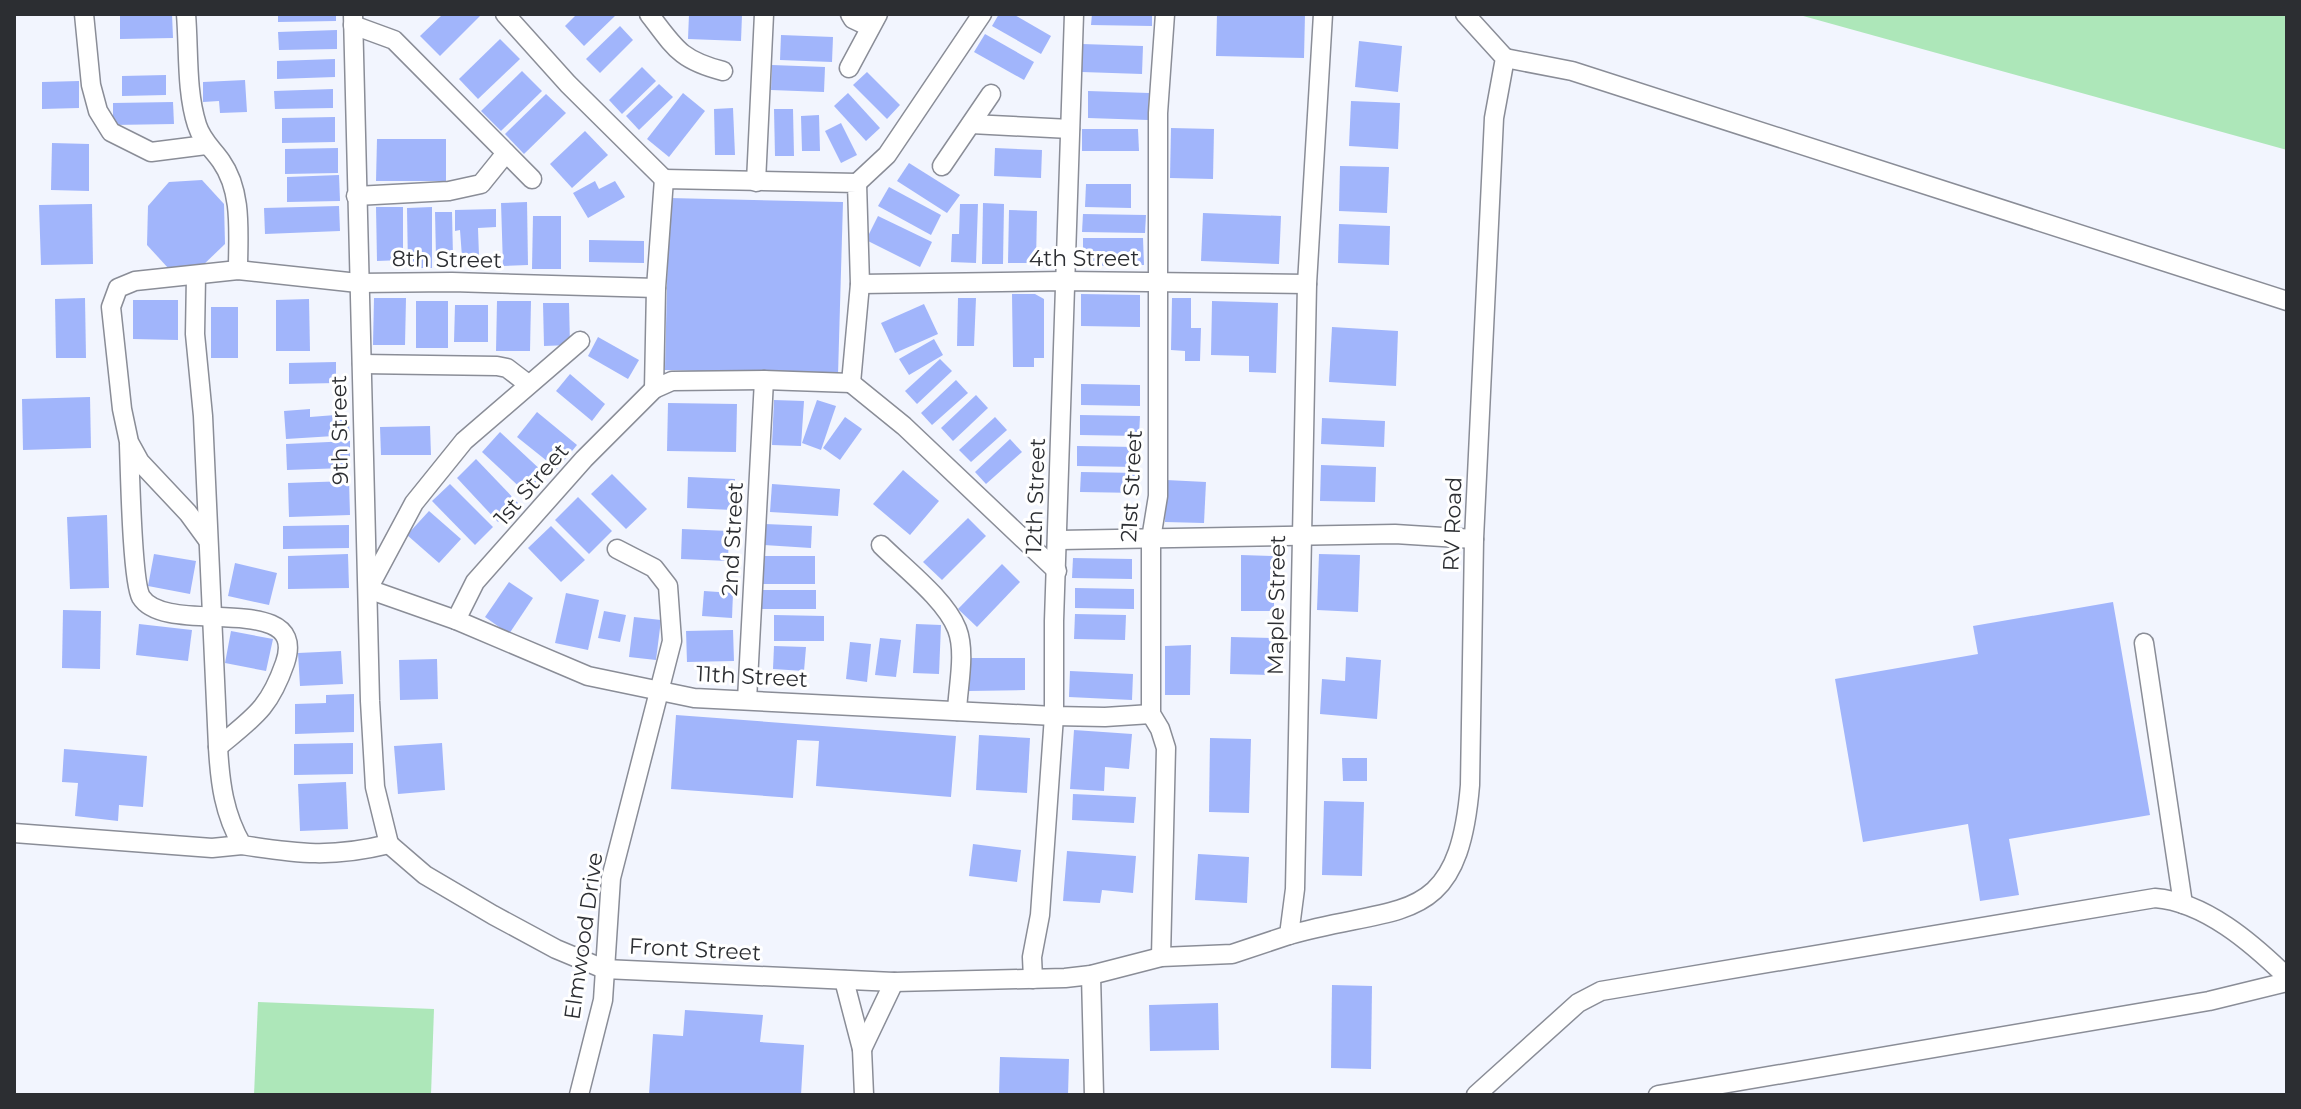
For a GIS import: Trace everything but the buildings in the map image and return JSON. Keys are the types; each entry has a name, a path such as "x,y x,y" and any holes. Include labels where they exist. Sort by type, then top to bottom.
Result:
{"lane":[{"path":"84,14 91,85 98,111 111,132 151,152 206,145"},
{"path":"186,14 196,124 206,145 222,161 232,186 239,216 238,270"},
{"path":"505,14 568,84 664,179 857,183 887,155 982,14"},
{"path":"649,14 676,50 695,64 723,71"},
{"path":"756,182 764,14"},
{"path":"849,68 874,21 853,19 850,14"},
{"name":"12th Street","path":"1033,979 1032,957 1040,915 1054,716 1074,14"},
{"name":"21st Street","path":"1161,957 1166,748 1151,714 1151,539 1158,496 1158,113 1165,14"},
{"name":"Maple Street","path":"1289,935 1295,889 1307,284 1323,14"},
{"path":"1465,14 1505,58 1572,71 2287,301"},
{"path":"353,20 394,40 532,179"},
{"name":"9th Street","path":"353,20 358,283 375,787 389,844"},
{"name":"RV Road","path":"1289,935 1327,924 1373,918 1407,909 1433,893 1450,872 1467,822 1474,539 1494,118 1505,58"},
{"path":"942,166 991,94"},
{"path":"971,124 1070,129"},
{"path":"356,196 449,191 481,184 506,153"},
{"path":"664,179 656,288 654,389 672,381 851,383 904,426 1057,571"},
{"path":"851,383 860,284 857,183"},
{"name":"8th Street","path":"129,442 122,409 111,307 114,294 121,285 238,270 358,283 452,282 656,288"},
{"path":"196,276 195,334 203,416 220,785 226,810 242,845"},
{"name":"4th Street","path":"860,284 1065,281 1307,284"},
{"path":"368,589 406,516 464,441 580,341"},
{"path":"362,364 497,366 507,368 528,384"},
{"name":"2nd Street","path":"747,700 764,380"},
{"name":"1st Street","path":"456,620 475,582 584,459 654,389"},
{"path":"129,442 140,462 188,513 207,539"},
{"path":"129,442 139,595 157,609 256,620 281,628 288,638 287,655 275,691 258,714 218,747"},
{"path":"1059,540 1395,534 1474,539"},
{"path":"881,545 938,600 957,629 960,648 957,711"},
{"name":"Elmwood Drive","path":"579,1095 603,1000 611,878 672,641 668,586 654,568 617,549"},
{"name":"11th Street","path":"368,589 456,620 588,676 694,698 1054,716 1151,714"},
{"path":"2144,643 2183,904"},
{"path":"14,833 212,848 242,845 303,854 353,853 389,844"},
{"name":"Front Street","path":"389,844 425,875 493,915 556,949 604,969 894,982 1033,979"},
{"path":"1476,1095 1504,1073 1578,1003 1601,991 2155,898 2183,904 2206,915 2260,950 2287,979 2209,1001 1658,1095"},
{"path":"1033,979 1091,975 1161,957 1232,954 1289,935"},
{"path":"1091,975 1094,1095"},
{"path":"844,980 862,1049 864,1095"},
{"path":"862,1049 894,982"},
{"path":"1504,1073 1504,1095"}],"green space":[{"path":"1796,14 2287,14 2287,150"},
{"path":"258,1002 434,1009 431,1095 254,1095"}]}
